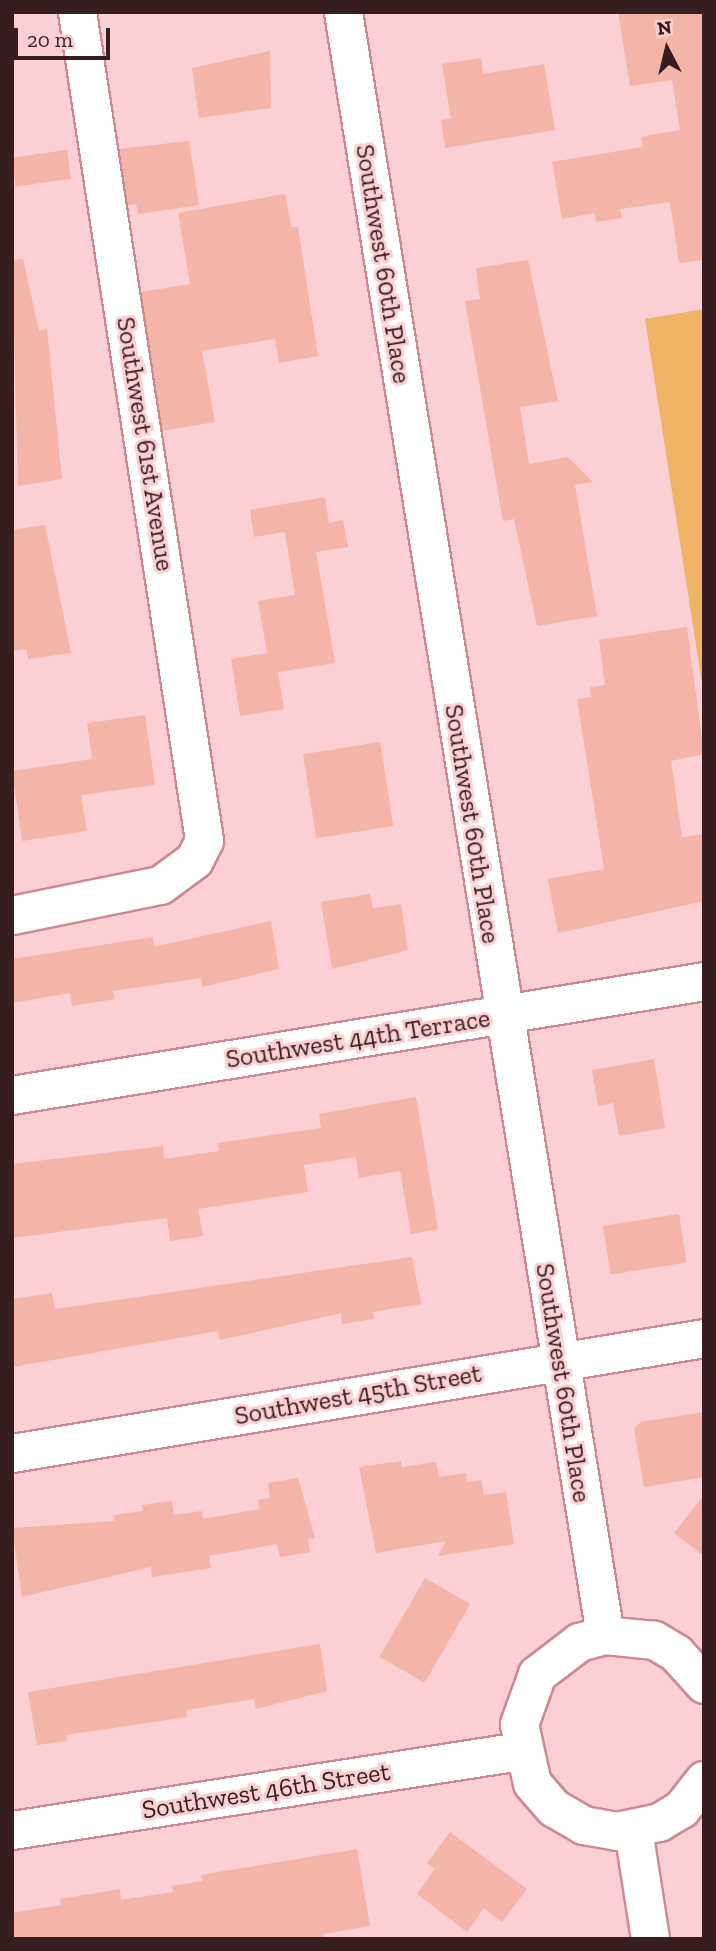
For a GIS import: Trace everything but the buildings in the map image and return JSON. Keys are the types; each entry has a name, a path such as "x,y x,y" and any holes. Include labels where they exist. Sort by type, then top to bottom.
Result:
{"street":[{"name":"Southwest 61st Avenue","path":"12,915 127,895 185,869 202,849 203,817 77,12"},
{"name":"Southwest 60th Place","path":"344,12 501,1015 605,1635"},
{"name":"Southwest 44th Terrace","path":"12,1095 704,981"},
{"name":"Southwest 45th Street","path":"12,1454 704,1338"},
{"path":"704,1684 677,1653 654,1640 605,1635 567,1648 537,1674 524,1698 520,1751 532,1783 554,1808 591,1827 633,1830 681,1809 704,1780"},
{"name":"Southwest 46th Street","path":"12,1830 520,1751"},
{"path":"633,1830 650,1939"}],"shaded area":[{"path":"704,309 704,696 645,319"}]}
